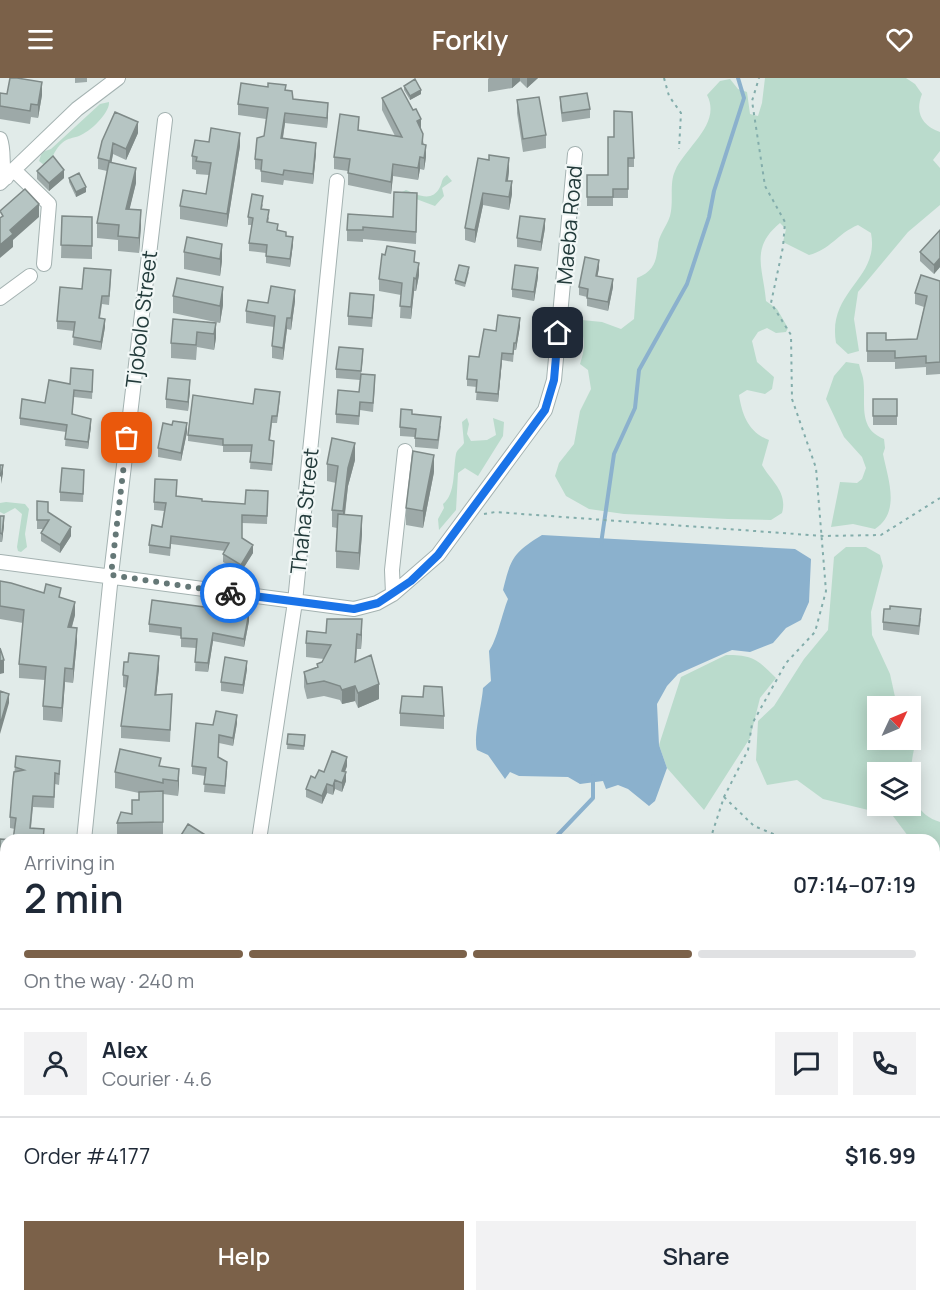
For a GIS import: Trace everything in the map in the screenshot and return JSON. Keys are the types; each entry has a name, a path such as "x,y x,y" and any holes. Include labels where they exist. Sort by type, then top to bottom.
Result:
{"street":[{"path":"7,177 77,109 118,78"},
{"name":"Tjobolo Street","path":"85,834 111,575 165,120"},
{"path":"0,139 3,146 0,170 48,204 44,264"},
{"name":"Maeba Road","path":"0,562 354,609 378,603 393,594 438,555 545,410 554,380 575,154"},
{"name":"Thaha Street","path":"260,834 295,602 337,181"},
{"path":"0,298 30,276"},
{"path":"393,594 392,570 405,451"}],"path":[{"path":"664,78 669,96 681,113 679,149"},
{"path":"712,834 724,797 748,750 752,724 786,663 815,632 826,591 816,468 792,399 791,335 771,303 783,247 785,222 765,186 752,101 759,78"},
{"path":"467,517 495,513 823,536 880,535 940,498"},
{"path":"724,797 754,826 773,834"}],"green space":[{"path":"765,78 906,78 915,84 922,94 919,107 921,117 928,126 940,132 940,151 933,160 940,168 940,205 908,232 858,292 854,319 859,351 848,354 836,343 835,325 845,297 868,263 872,249 871,233 858,225 823,249 809,255 783,242 786,229 780,223 765,241 761,268 766,301 777,309 788,328 786,332 776,333 767,328 758,332 752,341 757,362 774,377 772,389 765,394 747,390 739,395 742,409 752,428 769,440 762,465 781,493 782,513 771,520 624,514 589,509 566,496 555,476 559,463 574,444 580,411 591,389 588,370 580,364 584,347 581,329 574,330 569,323 572,319 602,322 621,329 634,319 637,278 651,269 655,261 659,238 670,216 675,171 710,116 707,95 720,81 730,79 738,89 747,92 750,114 758,116"},
{"path":"109,102 103,117 94,126 83,134 62,143 49,163 44,165 39,161 42,152 51,149 100,104"},
{"path":"447,175 452,181 442,188 444,196 435,206 400,193 406,190 424,196 433,195"},
{"path":"846,362 859,364 863,378 866,421 875,434 884,439 883,454 890,484 890,504 888,514 875,529 853,524 831,527 840,482 857,483 862,479 866,468 862,457 844,437 826,399 834,376"},
{"path":"467,418 469,424 467,434 471,441 487,440 496,435 493,418 504,422 503,436 478,476 465,468 458,473 456,510 439,530 438,519 452,488 456,454 464,443 462,422"},
{"path":"0,503 25,504 29,509 25,534 27,547 21,552 17,547 22,514 15,508 4,514 0,512"},
{"path":"846,547 866,547 880,555 883,566 871,612 872,635 890,674 895,696 867,696 867,750 914,750 912,762 867,762 867,810 823,799 797,780 767,785 756,760 758,721 774,706 804,659 828,630 834,557"},
{"path":"726,655 754,659 776,678 760,698 750,738 704,810 667,768 659,745 681,677"},
{"path":"921,810 940,822 940,834 906,834 893,816 921,816"}],"water":[{"path":"542,535 795,549 811,559 809,602 801,620 786,628 773,643 750,652 732,650 678,674 667,686 657,704 659,745 667,768 655,801 649,806 628,789 618,785 606,789 603,781 580,784 568,777 519,776 510,772 505,779 488,755 477,750 477,729 483,688 491,681 489,651 508,599 503,590 508,570 519,552"}],"building":[{"path":"10,78 42,82 38,105 31,104 30,111 0,106 0,93 7,94"},
{"path":"415,79 421,90 410,96 404,86"},
{"path":"241,83 268,87 268,83 286,85 285,90 292,91 293,99 328,103 327,118 285,113 281,138 316,143 313,174 284,170 283,175 261,171 262,160 255,159 257,138 264,136 268,108 238,104"},
{"path":"401,88 413,110 416,109 421,119 417,121 423,134 422,144 426,145 424,158 420,157 418,168 393,164 391,182 348,173 350,159 334,157 340,114 359,117 358,130 402,137 382,98"},
{"path":"587,93 590,109 562,113 560,97"},
{"path":"539,97 546,135 523,139 517,100"},
{"path":"614,111 632,112 634,158 628,158 628,189 613,189 613,197 587,197 587,175 608,175 608,137 614,137"},
{"path":"115,112 138,122 126,149 113,143 110,161 98,158 102,141"},
{"path":"211,128 240,133 227,214 180,206 183,190 206,194 211,163 196,161 197,157 192,156 195,140 209,142"},
{"path":"489,155 509,158 506,181 512,181 509,197 483,193 475,230 465,228 478,158 489,160"},
{"path":"53,156 64,170 49,183 37,171"},
{"path":"109,162 136,168 126,209 141,210 139,238 118,236 119,225 97,223"},
{"path":"79,173 86,187 76,192 69,178"},
{"path":"25,189 39,204 10,230 13,234 0,245 0,218 3,216 0,211"},
{"path":"394,192 417,193 416,232 363,227 363,230 347,230 348,214 393,217"},
{"path":"252,194 263,196 261,209 269,210 267,222 278,224 277,230 286,232 286,236 293,237 290,259 266,256 267,245 249,243 253,218 248,217"},
{"path":"62,216 92,217 92,246 61,245"},
{"path":"520,216 545,219 541,242 517,238"},
{"path":"940,230 940,258 934,265 920,252"},
{"path":"187,237 222,244 220,259 184,252"},
{"path":"387,246 415,251 414,262 419,263 416,279 414,278 411,307 400,306 402,283 379,279 382,254 385,255"},
{"path":"585,257 599,260 596,276 613,279 608,302 587,298 588,289 579,287"},
{"path":"459,265 469,267 465,283 455,280"},
{"path":"515,265 538,268 534,292 512,289"},
{"path":"84,268 111,270 109,296 102,296 99,318 105,319 101,342 73,337 75,322 57,321 60,287 82,289"},
{"path":"921,275 940,281 940,362 926,363 926,356 895,358 895,351 867,351 867,333 886,333 886,340 917,339 927,296 915,293"},
{"path":"177,278 223,287 220,306 173,296"},
{"path":"271,286 295,290 291,318 287,318 283,348 272,346 275,316 246,311 248,300 268,303"},
{"path":"350,293 374,295 372,318 348,316"},
{"path":"498,315 520,318 513,354 502,353 498,394 476,392 477,380 467,379 469,356 479,357 484,329 496,331"},
{"path":"173,319 216,323 214,334 197,332 196,345 171,343"},
{"path":"339,347 363,349 361,371 336,369"},
{"path":"71,368 93,370 92,392 74,390 72,414 91,419 88,442 65,439 67,425 20,418 22,399 45,403 49,380 70,384"},
{"path":"361,374 375,375 373,403 360,402 359,416 336,414 338,390 359,392"},
{"path":"168,378 190,380 188,402 166,399"},
{"path":"255,389 280,392 277,416 272,416 269,440 274,441 272,464 250,462 252,445 223,445 223,439 188,435 193,395 253,404"},
{"path":"873,399 897,399 897,416 873,416"},
{"path":"401,409 412,410 412,414 441,417 438,440 415,438 416,429 400,427"},
{"path":"173,421 187,423 181,453 158,448 163,423 172,425"},
{"path":"332,438 355,443 348,468 343,511 332,510 338,466 327,464"},
{"path":"413,451 434,455 423,511 406,508"},
{"path":"62,468 84,470 83,494 60,492"},
{"path":"155,479 177,480 176,496 202,499 202,501 245,504 246,490 268,491 267,516 242,515 242,538 253,545 241,565 223,554 229,543 171,536 170,548 149,545 152,525 162,527 166,503 154,502"},
{"path":"37,501 48,502 48,512 71,527 60,545 41,533 49,520 37,520"},
{"path":"338,514 362,516 359,553 336,551"},
{"path":"0,516 4,516 2,534 0,533"},
{"path":"0,581 44,593 46,584 61,588 59,597 75,602 68,627 77,628 73,669 65,668 62,708 43,706 46,667 19,664 24,610 0,606"},
{"path":"152,600 249,613 244,639 213,633 208,663 195,662 197,639 181,638 181,628 149,624"},
{"path":"890,606 921,609 919,626 883,622 884,609 890,609"},
{"path":"327,619 362,619 361,635 357,634 355,662 371,655 379,684 358,693 355,686 342,690 340,686 324,681 307,684 304,672 318,667 317,664 322,662 331,645 306,643 307,631 326,633"},
{"path":"0,648 4,660 0,661"},
{"path":"129,653 159,656 155,695 172,694 170,730 121,726 128,676 123,675 124,662 128,662"},
{"path":"225,657 247,661 243,685 221,682"},
{"path":"424,686 442,687 444,716 400,713 402,696 423,697"},
{"path":"0,691 9,694 0,725"},
{"path":"216,711 237,715 233,738 219,735 218,757 227,762 225,786 204,784 206,768 192,766 196,723 213,725"},
{"path":"288,734 305,735 304,746 287,744"},
{"path":"120,749 161,758 159,766 179,769 178,781 163,779 163,783 115,772"},
{"path":"332,751 347,757 342,771 346,772 342,783 335,780 333,786 327,784 322,796 306,789 311,776 315,778 319,770 324,772"},
{"path":"16,756 60,761 59,774 55,773 54,797 33,796 30,828 44,829 44,834 14,834 16,818 10,817 14,772 24,770 15,767"},
{"path":"163,791 163,822 117,823 121,812 132,814 132,800 139,800 139,792"},
{"path":"188,824 204,834 182,834"}],"waterway":[{"path":"601,544 614,454 635,408 639,370 687,284 744,98 738,78"},
{"path":"559,834 593,798 593,776"}],"way so far":[{"path":"127,438 111,575 230,593"}],"route":[{"path":"230,593 354,609 378,603 411,581 438,555 545,410 554,380 558,333"}]}
